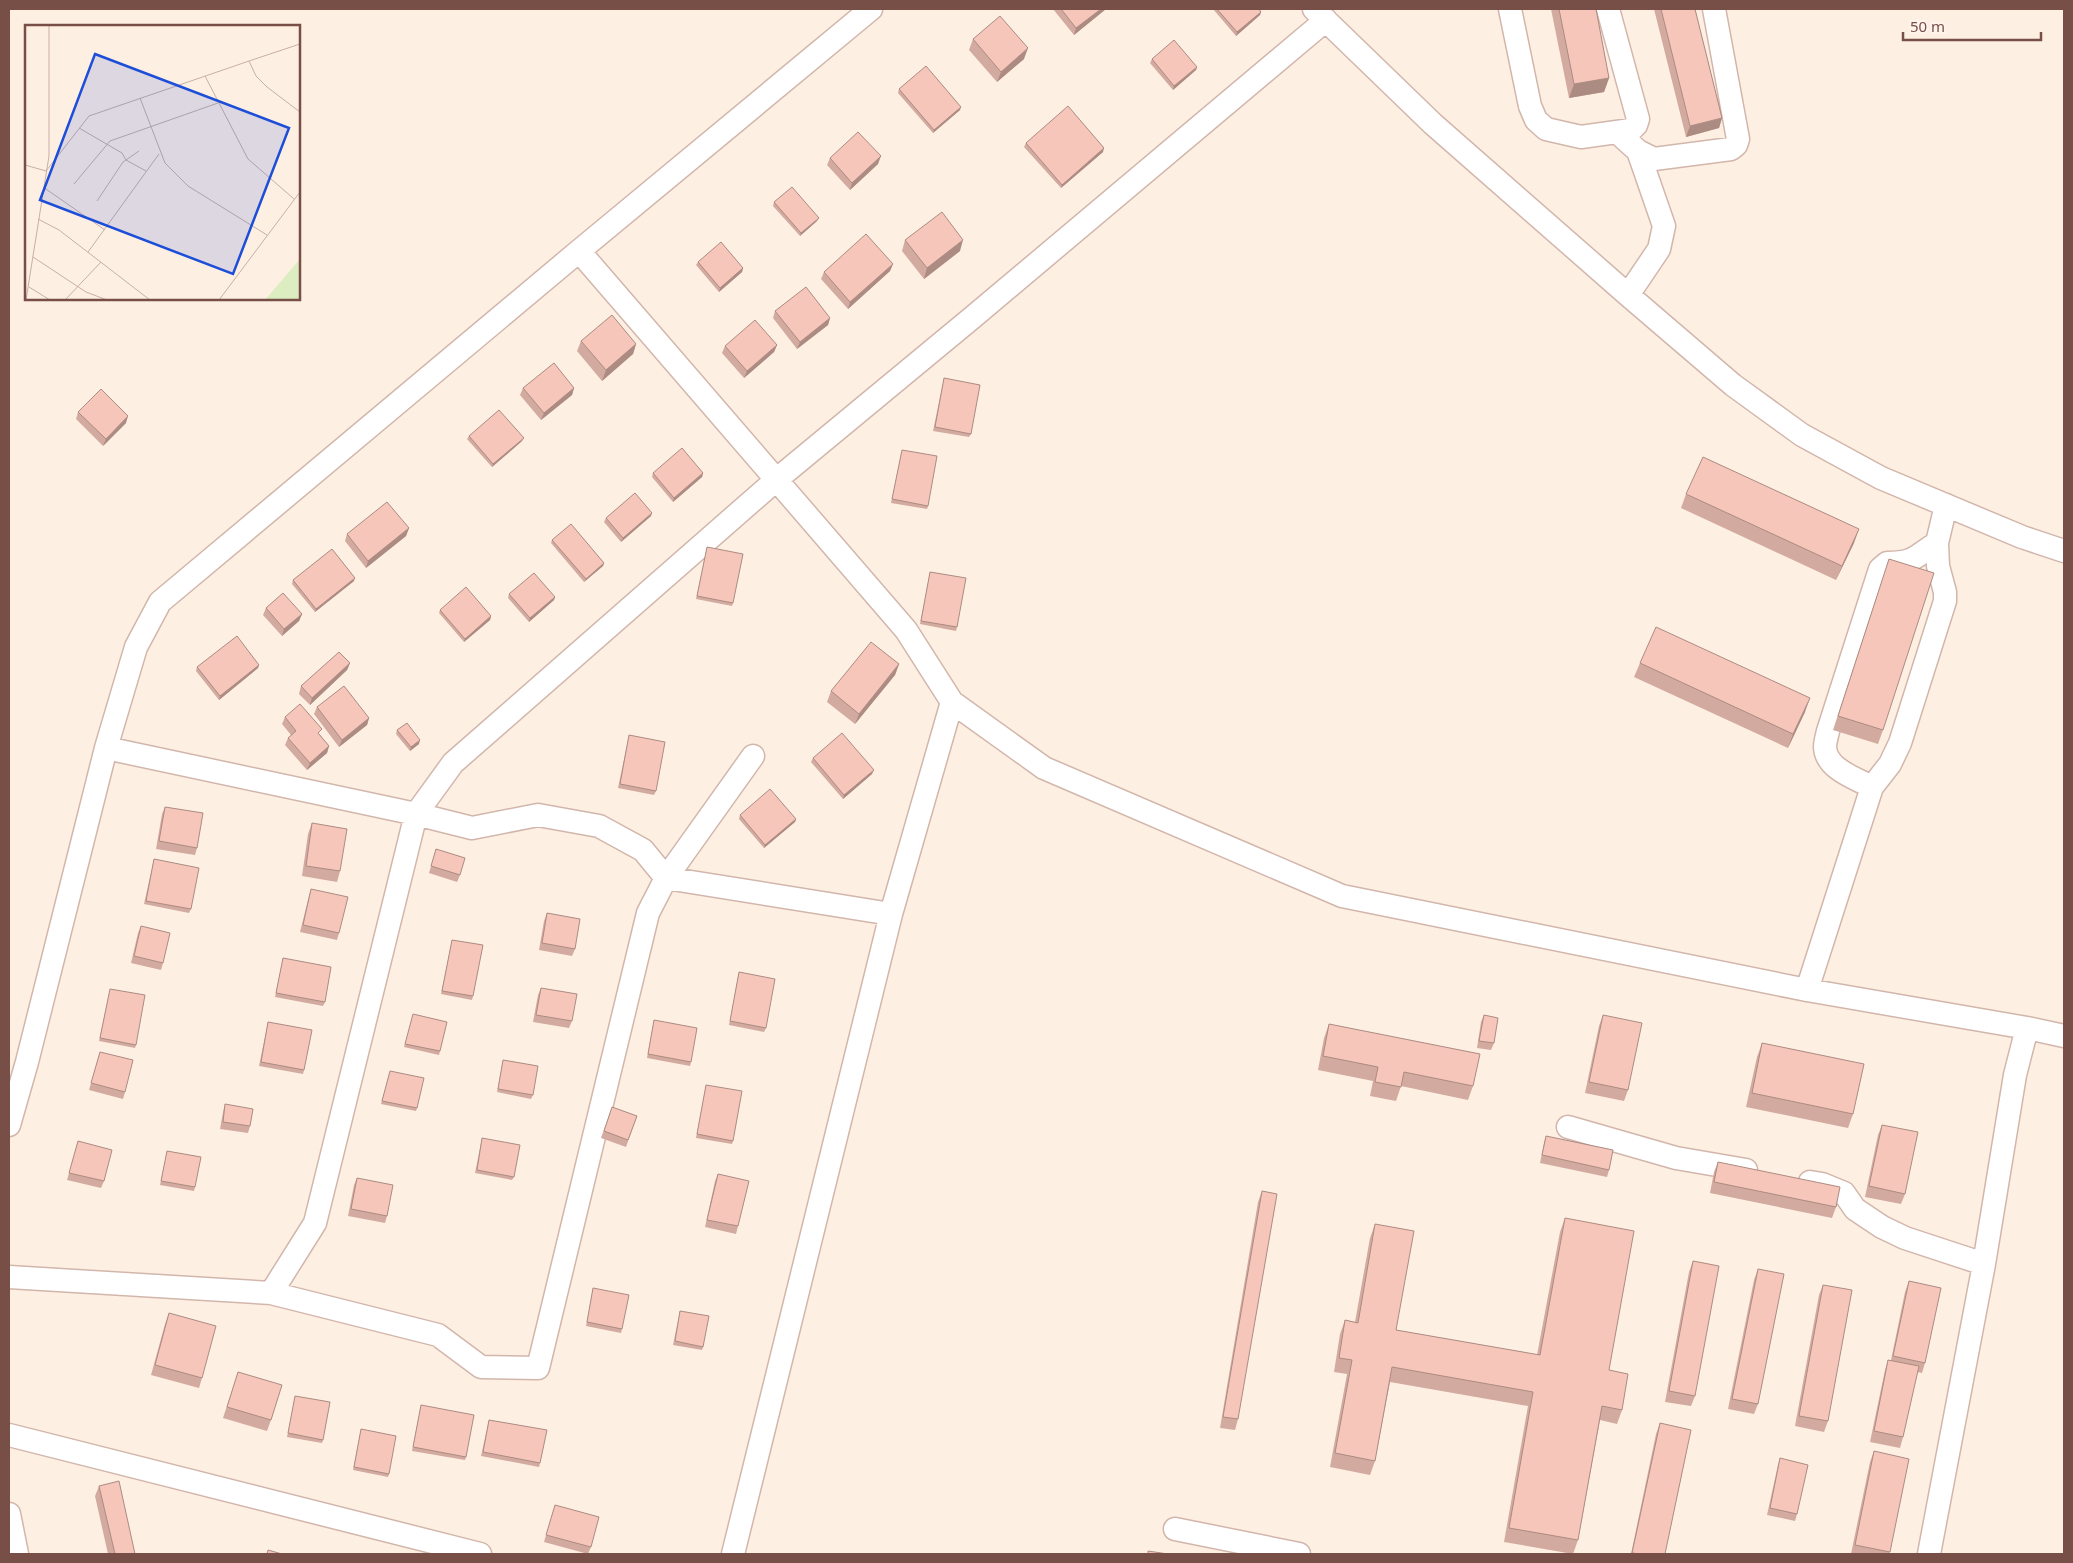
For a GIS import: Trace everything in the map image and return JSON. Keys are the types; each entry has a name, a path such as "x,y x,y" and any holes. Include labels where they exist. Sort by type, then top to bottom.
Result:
{"street":[{"path":"9,1125 27,1062 106,748 136,647 160,602 871,9"},
{"path":"1510,9 1530,106 1536,120 1546,130 1581,137 1631,130 1636,125 1638,118 1608,9"},
{"path":"1617,132 1638,151 1654,159 1731,149 1736,145 1738,139 1714,9"},
{"path":"270,1293 315,1223 416,814 453,763 776,480 980,311 1320,14 1433,124 1628,295 1733,385 1802,435 1881,478 2022,536 2064,551"},
{"path":"1628,295 1659,249 1664,226 1638,151"},
{"path":"579,251 906,630 952,702 1044,768 1342,896 1807,990 2064,1036"},
{"path":"1807,990 1872,787 1890,764 1900,743 1946,600 1946,592 1938,566 1937,543 1946,505"},
{"path":"1872,787 1836,768 1831,763 1825,746 1828,731 1880,569 1887,563 1903,563 1918,557 1937,543"},
{"path":"733,1554 891,914 952,702"},
{"path":"106,748 416,814 472,828 538,815 599,826 643,850 666,878 891,914"},
{"path":"9,1277 270,1293 438,1335 482,1367 538,1368 648,913 666,878 753,756"},
{"path":"1929,1554 1984,1264 2015,1075 2027,1028"},
{"path":"1568,1127 1676,1158 1764,1174"},
{"path":"1793,1179 1822,1184 1844,1193 1855,1209 1882,1227 1905,1238 1984,1264"},
{"path":"9,1435 480,1554"},
{"path":"9,1514 18,1554"},
{"path":"1175,1529 1299,1554"}],"building":[{"path":"1061,9 1101,9 1076,28"},
{"path":"1217,9 1259,9 1261,12 1237,32"},
{"path":"1559,9 1596,9 1609,78 1574,84"},
{"path":"1661,9 1695,9 1722,118 1690,126"},
{"path":"1000,16 1028,48 1001,72 973,39"},
{"path":"1174,40 1197,67 1174,86 1152,59"},
{"path":"926,66 961,107 934,130 899,89"},
{"path":"1068,106 1104,148 1062,185 1026,143"},
{"path":"858,132 881,156 852,183 830,158"},
{"path":"792,187 819,218 801,233 774,202"},
{"path":"942,212 963,240 927,268 905,240"},
{"path":"866,234 893,264 850,302 824,272"},
{"path":"721,242 743,268 720,288 698,262"},
{"path":"806,287 830,318 800,342 775,311"},
{"path":"612,315 636,344 606,370 581,341"},
{"path":"755,320 777,345 747,371 725,346"},
{"path":"554,363 574,388 544,413 523,388"},
{"path":"944,378 980,385 971,434 935,427"},
{"path":"101,389 128,416 106,439 78,412"},
{"path":"499,410 524,438 493,464 469,436"},
{"path":"682,448 703,473 674,498 653,473"},
{"path":"902,450 937,456 928,506 892,499"},
{"path":"1703,457 1859,529 1842,566 1686,494"},
{"path":"635,493 652,513 623,538 606,518"},
{"path":"387,502 409,528 368,561 347,534"},
{"path":"571,524 604,563 586,579 552,540"},
{"path":"707,547 743,554 733,603 697,596"},
{"path":"332,549 355,578 316,609 293,580"},
{"path":"1889,559 1934,573 1883,730 1838,716"},
{"path":"930,572 966,578 957,627 921,621"},
{"path":"534,573 555,597 530,618 509,594"},
{"path":"466,587 491,616 465,639 440,610"},
{"path":"283,593 302,614 284,629 266,608"},
{"path":"1656,627 1810,698 1793,734 1640,663"},
{"path":"237,636 259,665 220,696 197,667"},
{"path":"871,642 899,664 859,714 831,691"},
{"path":"339,652 350,663 312,698 301,686"},
{"path":"344,686 369,718 342,740 317,707"},
{"path":"300,704 322,729 318,733 329,746 310,763 288,738 296,731 285,717"},
{"path":"407,723 420,740 411,747 397,730"},
{"path":"842,733 874,770 844,795 813,758"},
{"path":"629,735 665,742 656,791 620,784"},
{"path":"770,789 796,819 765,845 740,815"},
{"path":"165,807 203,813 197,848 159,841"},
{"path":"312,823 347,829 340,871 306,866"},
{"path":"436,849 465,858 460,875 431,866"},
{"path":"154,859 199,868 191,909 146,901"},
{"path":"311,889 348,897 339,933 303,925"},
{"path":"547,913 580,919 575,949 542,943"},
{"path":"141,926 170,933 163,963 134,956"},
{"path":"452,940 483,945 473,996 442,991"},
{"path":"283,958 331,967 325,1002 276,993"},
{"path":"739,972 775,979 766,1028 730,1021"},
{"path":"541,988 577,994 572,1021 536,1015"},
{"path":"110,989 145,995 136,1045 100,1038"},
{"path":"413,1014 447,1022 440,1051 405,1044"},
{"path":"1484,1015 1498,1018 1494,1043 1479,1041"},
{"path":"1603,1015 1642,1023 1628,1090 1589,1082"},
{"path":"654,1020 697,1028 691,1062 648,1054"},
{"path":"268,1022 312,1030 304,1070 261,1062"},
{"path":"1329,1024 1480,1054 1473,1086 1404,1072 1401,1087 1375,1082 1378,1067 1323,1056"},
{"path":"1762,1043 1864,1064 1853,1114 1752,1093"},
{"path":"100,1052 133,1060 125,1092 91,1083"},
{"path":"503,1060 538,1066 533,1095 498,1089"},
{"path":"390,1071 424,1078 417,1108 382,1101"},
{"path":"706,1085 742,1091 733,1141 697,1134"},
{"path":"225,1104 253,1109 250,1126 223,1122"},
{"path":"612,1107 637,1116 628,1140 604,1131"},
{"path":"1882,1125 1918,1132 1905,1194 1869,1186"},
{"path":"1546,1136 1613,1150 1609,1170 1542,1155"},
{"path":"482,1138 520,1145 514,1177 477,1170"},
{"path":"78,1141 112,1150 104,1181 69,1173"},
{"path":"167,1151 201,1157 195,1187 161,1181"},
{"path":"1718,1162 1840,1187 1836,1207 1714,1182"},
{"path":"718,1174 749,1181 738,1226 707,1220"},
{"path":"357,1178 393,1185 387,1216 351,1209"},
{"path":"1262,1191 1277,1194 1238,1419 1223,1417"},
{"path":"1565,1218 1634,1231 1609,1370 1628,1374 1622,1410 1602,1406 1578,1540 1509,1528 1533,1392 1392,1367 1375,1461 1335,1453 1352,1360 1339,1358 1345,1320 1358,1323 1375,1224 1414,1231 1396,1330 1540,1355"},
{"path":"1693,1261 1719,1266 1695,1396 1669,1391"},
{"path":"1758,1269 1784,1274 1758,1404 1732,1399"},
{"path":"1909,1281 1941,1288 1925,1363 1893,1356"},
{"path":"1823,1285 1852,1290 1828,1421 1799,1416"},
{"path":"593,1288 629,1295 622,1329 587,1322"},
{"path":"680,1311 709,1316 703,1347 675,1341"},
{"path":"169,1313 216,1326 202,1378 155,1365"},
{"path":"1888,1360 1919,1366 1903,1437 1874,1431"},
{"path":"238,1372 282,1385 271,1420 227,1407"},
{"path":"295,1396 330,1402 323,1440 288,1433"},
{"path":"421,1405 474,1415 466,1457 413,1447"},
{"path":"489,1420 547,1430 540,1463 483,1452"},
{"path":"1660,1423 1691,1430 1665,1554 1632,1553"},
{"path":"361,1429 396,1436 389,1474 354,1467"},
{"path":"1874,1451 1909,1459 1890,1552 1855,1545"},
{"path":"1780,1458 1808,1465 1797,1514 1770,1508"},
{"path":"119,1481 135,1554 115,1554 99,1486"},
{"path":"555,1505 599,1517 591,1547 546,1535"},
{"path":"268,1550 282,1554 267,1554"},
{"path":"1148,1551 1168,1554 1148,1554"}]}
